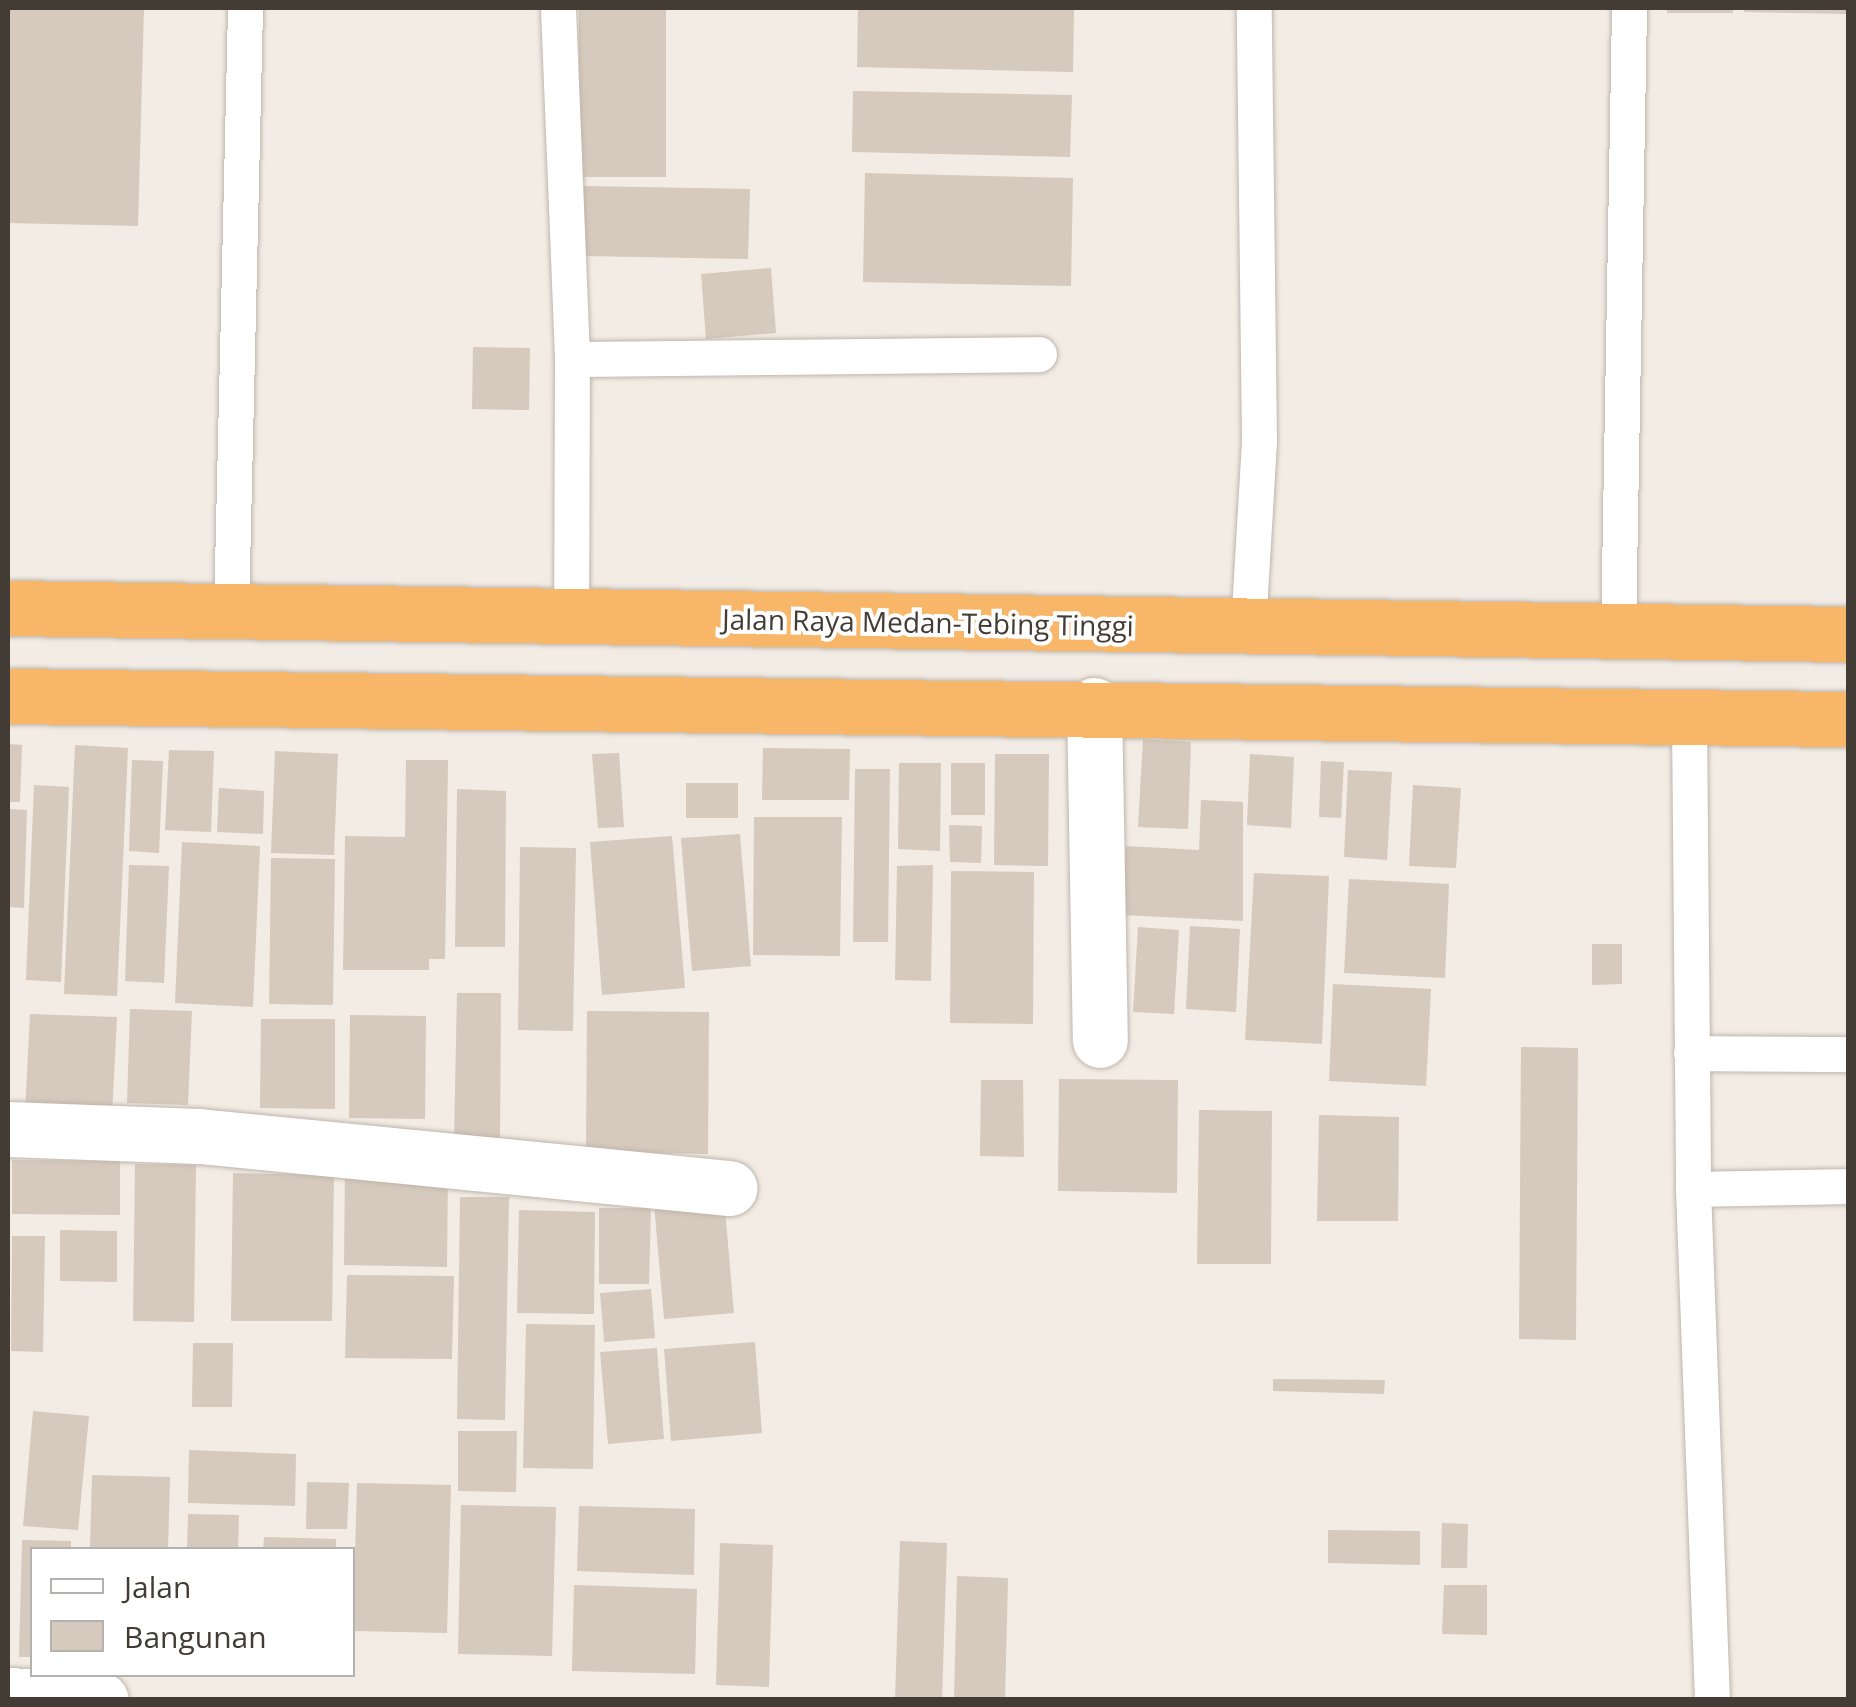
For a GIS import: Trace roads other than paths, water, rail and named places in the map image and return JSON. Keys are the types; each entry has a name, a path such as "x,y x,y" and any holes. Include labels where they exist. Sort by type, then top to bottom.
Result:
{"highway":[{"name":"Jalan Raya Medan-Tebing Tinggi","path":"8,608 1848,634"},
{"path":"8,696 1848,718"}],"street":[{"path":"1094,706 1100,1040"},
{"path":"8,1129 200,1136 730,1188"},
{"path":"8,1695 102,1700"}],"lane":[{"path":"230,612 245,8"},
{"path":"558,8 572,359 571,616"},
{"path":"1248,627 1259,440 1254,8"},
{"path":"1618,632 1630,8"},
{"path":"572,359 1039,354"},
{"path":"1689,716 1693,1189 1712,1700"},
{"path":"1691,1053 1848,1054"},
{"path":"1693,1189 1848,1186"}]}
